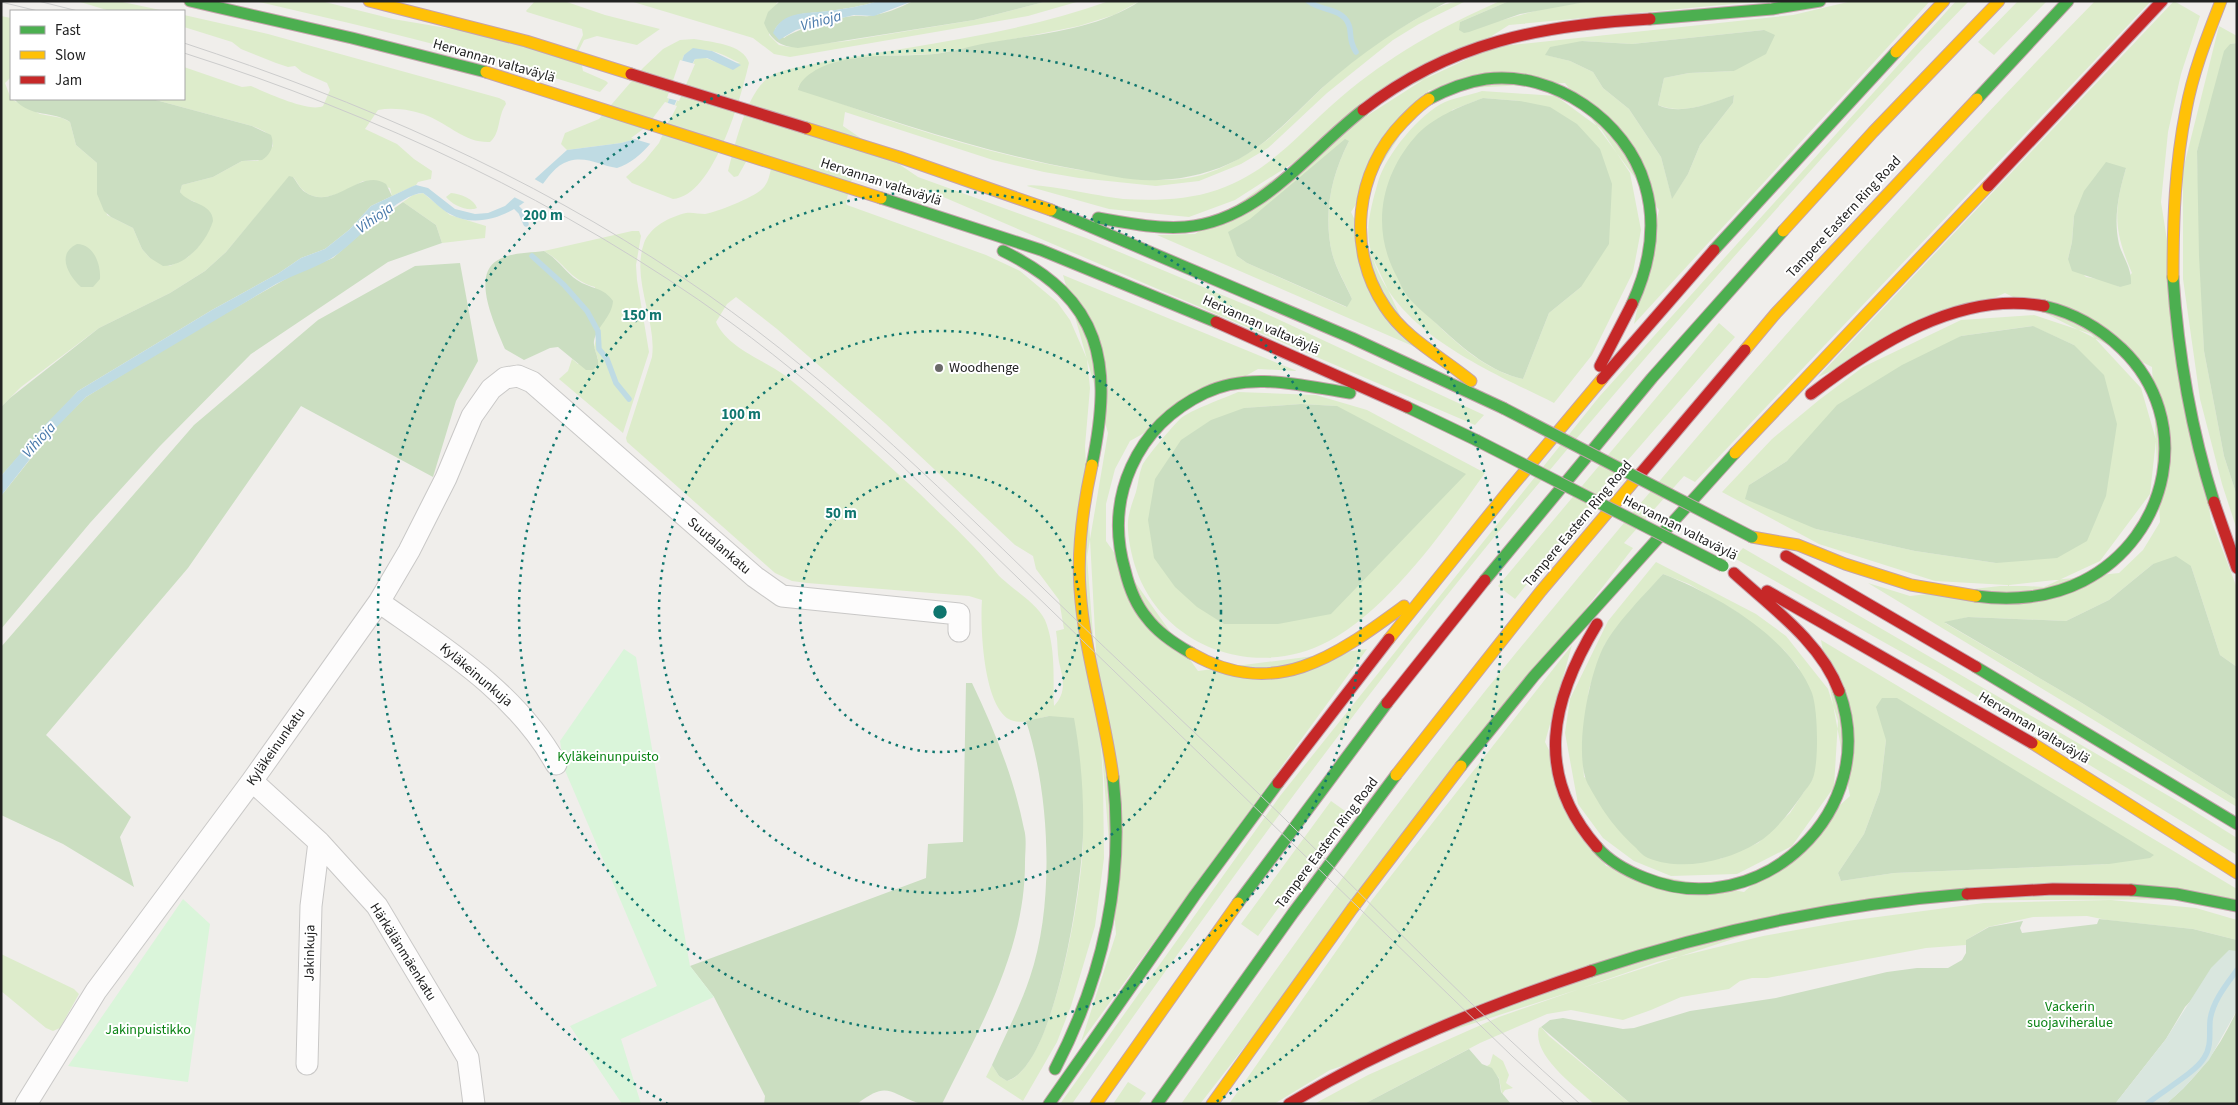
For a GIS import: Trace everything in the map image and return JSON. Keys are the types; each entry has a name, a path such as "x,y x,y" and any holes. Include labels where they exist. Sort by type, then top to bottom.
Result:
{"highway":[{"name":"Hervannan valtaväylä","path":"190,1 442,60 512,80 1041,250 1193,312 1394,400 1724,566 2052,755 2237,873"},
{"name":"Hervannan valtaväylä","path":"369,1 526,41 899,157 1051,210 1352,338 1503,408 1752,537 1856,596 2237,824"},
{"path":"1051,210 1168,228 1200,225 1216,221 1251,204 1272,188 1338,129 1390,90 1437,62 1466,50 1528,32 1565,26 1748,12 1820,1"},
{"path":"1049,1104 1220,863 1341,701 1432,586 1580,405 1674,296 1828,124 1944,1"},
{"path":"1096,1104 1252,883 1379,715 1499,563 1626,410 1744,275 1855,151 1998,1"},
{"name":"Tampere Eastern Ring Road","path":"1157,1104 1288,921 1418,746 1540,591 1776,313 2068,1"},
{"path":"1212,1104 1352,909 1473,750 1534,676 1726,463 1844,342 2162,1"},
{"path":"2221,1 2197,66 2185,113 2174,197 2172,259 2176,317 2198,445 2237,568"},
{"path":"1503,408 1455,367 1413,338 1398,324 1375,290 1362,248 1360,229 1365,186 1373,164 1383,146 1406,116 1428,98 1450,86 1478,79 1501,77 1532,80 1558,90 1579,101 1598,115 1615,130 1631,152 1645,185 1650,212 1648,252 1634,301 1580,405"},
{"path":"918,210 1011,255 1050,278 1078,309 1096,345 1100,364 1103,388 1102,409 1083,513 1079,576 1084,623 1114,783 1117,846 1111,900 1098,964 1072,1040 1049,1078"},
{"path":"1726,463 1800,403 1860,359 1898,338 1931,323 1988,306 2014,303 2042,305 2066,312 2091,323 2112,338 2133,360 2150,385 2161,410 2167,460 2164,482 2154,511 2140,532 2107,566 2086,580 2064,590 2027,597 1997,598 1926,589 1852,566 1793,543 1752,537"},
{"path":"1394,400 1304,384 1266,381 1237,383 1198,398 1181,407 1156,428 1134,457 1123,481 1117,514 1117,543 1124,572 1134,598 1148,619 1171,640 1224,669 1255,673 1279,672 1307,666 1336,654 1432,586"},
{"path":"1634,564 1581,650 1569,676 1556,728 1557,758 1570,808 1581,828 1598,848 1617,864 1642,877 1666,887 1695,890 1731,886 1764,875 1790,860 1814,835 1834,810 1843,782 1847,751 1847,718 1837,685 1820,656 1734,573"},
{"path":"1289,1104 1334,1077 1449,1023 1514,997 1670,946 1735,929 1866,905 1910,899 2068,888 2118,887 2174,893 2237,906"}],"street":[{"name":"Suutalankatu","path":"505,378 518,376 532,382 748,571 782,596 959,614 959,631"},
{"name":"Kyläkeinunkatu","path":"34,1101 96,990 252,781 379,602 409,551 446,478 472,416 491,389 505,378"},
{"name":"Kyläkeinunkuja","path":"379,602 451,652 514,707 545,744 556,764"},
{"name":"Härkälänmäenkatu","path":"252,781 319,842 377,906 468,1058 474,1104"},
{"name":"Jakinkuja","path":"308,1064 311,906 319,842"}],"green space":[{"path":"77,1 118,1 160,10 107,10"},
{"path":"255,1 321,1 393,19 576,50 583,35 582,29 527,12 535,1 564,1 605,15 660,29 637,45 597,36 584,40 579,50 583,71 608,83 600,92 471,54"},
{"path":"630,1 780,1 777,2 769,35 779,45 789,47 847,41 974,20 1048,1 1080,1 1028,16 790,57 774,54 753,38"},
{"path":"780,1 878,1 847,8 792,16 780,23 775,29 784,38 817,24 847,17 880,14 913,1 1048,1 974,20 798,48 786,46 776,41 764,23 768,12"},
{"path":"1109,1 1140,1 1114,15 1079,26 935,54 877,56 819,69 798,87 908,127 984,149 1060,167 1154,180 1188,178 1208,173 1227,165 1263,143 1340,72 1386,37 1437,7 1458,1 1466,1 1419,24 1393,40 1327,93 1268,148 1241,164 1199,181 1156,186 1079,178 993,160 845,112 843,126 918,177 1086,238 1258,310 1484,415 1475,425 927,190 916,189 866,173 857,176 851,181 847,205 986,255 1020,271 1057,302 1070,320 1087,359 1090,388 1085,446 1103,781 1104,858 1095,926 1071,1006 1057,1042 1023,1101 986,1077 992,1065 999,1076 1007,1081 1024,1069 1039,1044 1052,1010 1072,931 1082,860 1083,833 1049,716 1018,722 1004,715 996,703 990,686 983,647 982,600 969,596 792,581 775,573 627,442 626,438 652,357 653,343 640,271 644,243 655,228 673,217 686,213 705,214 718,211 750,197 765,185 771,169 751,153 738,176 734,177 728,171 742,121 753,96 768,78 784,70 992,33 1070,14","holes":["736,297 777,329 885,423 1015,545 1033,556 1036,569 1059,600 1064,629 1056,631 1063,685 1061,696 1054,706 1051,641 1049,630 1041,613 1006,582 977,550 920,494 854,434 787,377 729,340 716,322 727,304"]},
{"path":"1140,1 1449,1 1398,30 1367,51 1322,88 1251,152 1220,168 1180,178 1130,179 1009,155 938,135 798,90 807,76 819,68 836,62 860,57 935,54 1066,30 1105,19"},
{"path":"1500,1 1509,1 1460,22 1499,21 1546,8 1591,1 1764,1 1509,25 1235,200 1189,217 1109,209 1027,186 1044,186 1134,200 1182,198 1217,190 1253,173 1269,162 1340,98 1377,69 1436,32"},
{"path":"1509,1 1591,1 1520,14 1469,32 1464,33 1459,30 1460,22"},
{"path":"1852,1 1930,1 1634,324 1659,210 1565,83 1429,90 1351,212 1415,347 1157,235 1195,234 1397,92 1493,47 1793,15","holes":["1764,30 1734,71 1689,73 1664,78 1658,105 1667,108 1686,109 1734,95 1733,103 1700,145 1688,174 1672,198 1661,157 1629,109 1603,88 1593,72 1570,61 1546,55 1582,41 1632,44","1349,141 1333,182 1328,224 1332,253 1352,299 1346,307 1247,263 1237,256"]},
{"path":"1956,1 1969,1 1864,112 1728,264 1586,428 1479,556 1410,642 1280,813 1072,1104 1060,1104 1280,796 1599,397"},
{"path":"2018,1 2047,1 1994,55 1978,42"},
{"path":"2095,1 2151,1 1695,482 1684,476 1624,543 1633,548 1200,1104 1181,1104 1300,936 1422,771 1577,578 1721,409 1867,244"},
{"path":"2174,1 2200,16 2181,74 2168,132 2161,202 2211,520 2237,588 2237,667 2220,655 2191,566 2153,564 2109,600 2066,621 1968,617 1945,623 2082,703 2237,800 2237,807 1868,583 1910,596 2119,573 2143,550 2160,522 2152,367 2005,293 1818,377","holes":["2126,168 2117,209 2117,221 2122,245 2132,273 2120,287 2104,280 2086,277 2068,259 2072,242 2074,216"]},
{"path":"185,15 268,34 499,98 505,101 506,104 501,114 496,134 490,142 481,142 465,137 436,120 416,112 397,109 378,110 365,129 397,144 432,171 431,179 418,182 416,185 392,196 390,188 363,181 333,195 317,197 310,195 302,189 293,177 289,177 226,252 205,271 170,293 99,328 21,387 1,407 1,16 10,18 10,78 5,83 10,100 40,114 62,118 70,122 76,145 97,163 107,215 133,228 142,249 150,258 170,266 188,257 199,246 195,202 183,197 180,192 182,185 213,177 242,161 258,161 273,146 269,135 252,126 156,100 185,100 185,67 242,87 251,86 287,101 308,107 323,106 330,90 327,83 302,72 295,66 288,67 276,63 241,49 232,42 185,27"},
{"path":"2219,26 2237,36 2237,43 2230,44 2197,151 2204,351 2224,456 2237,496 2237,530 2222,484 2200,399 2183,279 2183,170"},
{"path":"1764,30 1775,35 1766,54 1734,71 1689,73 1664,78 1658,105 1667,108 1686,109 1734,95 1733,103 1700,145 1688,174 1672,199 1661,157 1629,109 1603,88 1593,72 1570,61 1545,55 1550,47 1582,41 1632,44"},
{"path":"694,39 734,48 746,57 749,63 740,98 723,143 713,164 701,181 688,194 673,199 632,183 626,177 645,160 659,143 695,59 703,57 716,62 740,63 719,53 700,50 684,55 667,105 635,139 621,143 567,150 561,144 565,133 599,119 643,68 663,49 680,40"},
{"path":"2237,43 2237,496 2224,456 2204,351 2199,256 2197,151 2224,51 2230,44"},
{"path":"1482,91 1556,96 1601,129 1630,173 1641,230 1633,272 1592,355 1554,403 1469,360 1441,342 1416,322 1394,299 1378,272 1369,242 1369,219 1378,182 1382,171 1396,148 1414,125 1435,108 1450,100","holes":["1483,98 1520,101 1581,287 1549,313 1523,379 1506,374 1475,357 1447,334 1408,296 1452,110"]},
{"path":"1483,98 1520,101 1550,107 1577,124 1600,149 1612,184 1609,244 1581,287 1549,313 1523,379 1489,366 1459,344 1416,305 1406,295 1402,287 1389,259 1384,241 1382,223 1383,204 1387,186 1403,153 1415,137 1429,124 1456,109"},
{"path":"15,100 156,100 252,126 271,135 272,146 268,155 262,160 242,161 213,177 182,185 180,192 205,207 212,215 213,221 206,236 195,251 180,262 163,266 150,258 142,249 133,228 111,217 104,211 97,194 97,163 76,145 70,122 57,116 35,112"},
{"path":"1345,139 1349,141 1333,182 1328,224 1332,253 1352,299 1347,307 1247,263 1237,256 1228,232 1250,219"},
{"path":"2106,162 2126,168 2119,196 2117,234 2129,268 2131,284 2120,287 2072,271 2068,259 2072,242 2074,216 2084,191"},
{"path":"289,176 293,177 303,191 316,197 337,194 357,184 376,180 386,184 392,196 371,206 349,230 325,249 301,258 279,273 212,310 78,391 1,476 1,407 99,328 170,293 205,271 226,252"},
{"path":"423,193 450,215 486,226 485,238 442,243 436,225 403,202 413,195"},
{"path":"451,193 467,198 477,208 469,209 456,205 446,197"},
{"path":"403,202 436,225 442,243 388,262 251,354 160,446 90,523 1,629 1,496 59,423 86,397 182,338 298,272 333,258 367,228"},
{"path":"639,231 641,236 636,265 637,280 649,352 623,433 559,379 568,371 572,359 578,364 598,359 594,347 599,329 595,287 573,276 558,261 544,251"},
{"path":"77,244 83,245 92,251 98,262 100,279 93,287 81,287 68,271 66,265 67,253"},
{"path":"544,251 577,280 605,293 613,301 610,312 594,341 598,365 593,370 586,370 558,347 550,348 524,360 505,349 496,328 491,315 486,289 486,277 490,267 503,257"},
{"path":"460,263 478,361 456,401 433,477 301,406 188,568 46,735 131,817 120,837 134,887 63,844 1,815 1,647 194,425 318,320 415,266"},
{"path":"1063,275 1297,371 1258,369 1130,441 1115,469 1106,504 1106,541 1198,671 1367,649 1081,1042 1116,934 1087,557 1108,433"},
{"path":"2034,315 2091,334 2141,388 2156,440 2150,494 2100,561 2044,587 1935,581 1819,544 1722,492 1772,439 1863,367 1961,320","holes":["2032,326 2074,345 1996,563 1915,551 1816,529 1749,485 1787,461 1961,336"]},
{"path":"1719,323 1735,337 1608,483 1515,599 1498,586"},
{"path":"2033,326 2074,345 2104,375 2117,424 2106,496 2087,541 2057,558 1996,563 1915,551 1816,529 1745,499 1749,485 1787,461 1837,405 1902,365 1961,336"},
{"path":"1238,392 1316,395 1367,410 1485,473 1434,542 1395,588 1352,627 1329,641 1300,653 1271,658 1242,656 1214,649 1188,636 1166,618 1148,594 1135,566 1131,550 1128,521 1144,462 1180,419 1199,408","holes":["1301,404 1337,406 1244,408"]},
{"path":"1301,404 1337,406 1466,474 1331,614 1278,624 1224,624 1197,607 1175,587 1154,558 1148,520 1155,479 1181,440 1211,420 1244,408"},
{"path":"1743,548 2186,806 2237,838 2237,855 1937,672 1734,558"},
{"path":"2176,556 2191,566 2220,655 2237,667 2237,800 2082,703 1944,622 1968,617 2066,621 2109,600 2153,564"},
{"path":"1656,562 1756,614 1786,636 1828,689 1838,721 1834,787 1792,846 1737,874 1671,876 1634,861 1603,838 1578,804 1565,733 1570,699 1608,621","holes":["1663,574 1689,584 1737,612 1784,650 1799,668 1813,778 1790,813 1758,843 1720,859 1584,777 1582,744 1589,689 1605,644"]},
{"path":"1663,574 1728,606 1750,620 1769,636 1787,654 1801,673 1812,693 1816,711 1817,749 1813,778 1787,815 1757,843 1732,855 1690,864 1661,862 1648,858 1640,852 1609,819 1599,804 1584,773 1582,756 1582,736 1588,694 1599,657 1617,626"},
{"path":"1821,640 2237,889 2237,899 1850,901 1330,1070 1274,1104 1229,1104 1372,900 1572,645 1545,742 1606,866 1744,892 1850,796","holes":["1886,740 2109,864 1894,873 1841,881 1838,873 1864,834 1880,791"]},
{"name":"Kyläkeinunpuisto","path":"624,649 636,657 690,966 714,997 621,1039 641,1104 622,1104 570,1026 657,986 564,768 560,741"},
{"path":"966,683 972,683 1003,754 1015,791 1026,841 1023,895 1017,927 1009,958 985,1017 942,1104 921,1104 893,1092 882,1091 867,1097 857,1104 764,1104 765,1096 714,997 690,966 926,878 928,844 963,842"},
{"path":"1882,698 1897,698 2154,855 2150,858 2109,864 1894,873 1841,881 1838,873 1864,834 1880,791 1886,740 1876,707"},
{"path":"1049,716 1074,718 1080,762 1083,820 1078,891 1063,970 1052,1009 1039,1043 1024,1068 1007,1081 999,1076 992,1065 1030,977 1038,948 1046,883 1044,815 1040,782 1026,721"},
{"path":"1331,801 1348,813 1258,936 1241,924"},
{"name":"Jakinpuistikko","path":"183,899 210,924 188,1082 68,1066"},
{"path":"2111,900 2196,908 2237,920 2237,940 2193,929 2107,920 2087,916 2033,917 1988,927 1966,940 1966,945 1926,948 1767,978 1752,978 1740,981 1729,989 1681,997 1623,1020 1571,1010 1547,1014 1480,1043 1364,1104 1347,1102 1314,1104 1368,1075 1499,1017 1657,962 1763,936 1847,921 1984,903"},
{"name":"Vackerin suojaviheralue","path":"2099,919 2193,929 2237,940 2237,951 2185,1007 2166,1039 2115,1104 1631,1104 1541,1027 1550,1020 1563,1018 1623,1029 1634,1028 1690,1011 1776,998 1887,972 1917,968 1948,968 1962,960 1966,953 1966,940 1989,927 2023,921 2020,928 2022,933 2097,924"},
{"path":"1,954 74,989 79,994 60,1028 53,1031 46,1028 1,991"},
{"path":"2237,1010 2237,1104 2166,1104 2188,1084 2207,1062"},
{"path":"1541,1027 1549,1036 1631,1104 1594,1104 1567,1080 1548,1059 1538,1038 1539,1028"},
{"path":"1469,1049 1482,1064 1492,1068 1499,1079 1501,1092 1511,1104 1364,1104"},
{"path":"1493,1054 1503,1061 1509,1075 1506,1083 1513,1088 1505,1090 1502,1094 1499,1078 1487,1066 1490,1064"},
{"path":"1128,1082 1146,1093 1138,1104 1113,1104"}],"shaded area":[{"path":"2229,950 2237,951 2237,1010 2209,1060 2183,1089 2166,1104 2115,1104 2166,1039 2211,968"}],"water":[{"name":"Vihioja","path":"878,1 913,1 874,16 854,15 809,26 796,30 779,40 773,33 783,20 796,14 847,8"},
{"name":"Vihioja","path":"693,48 712,51 741,65 733,70 707,58 695,59 674,106 658,134 644,151 626,164 617,168 588,160 564,163 549,176 539,189 520,205 510,212 486,220 462,219 450,214 423,193 403,200 333,257 276,284 86,397 48,436 1,496 1,476 44,426 78,391 212,310 279,273 301,258 325,249 349,230 371,206 411,187 416,185 428,188 455,209 475,214 488,213 505,206 567,150 621,143 635,139 667,105 684,55"}],"pier":[{"path":"680,60 695,64 679,101 667,98"},
{"path":"665,102 677,106 671,118 651,144 631,138 646,127"},
{"path":"531,177 545,185 536,195 526,203 512,196"}],"waterway":[{"path":"1308,1 1345,18 1356,52"},
{"path":"513,204 521,212 526,224"},
{"path":"532,256 564,285 587,311 598,331 599,349 607,359 616,383 629,399"},
{"path":"2147,1104 2200,1064 2207,1053 2209,1044 2211,1014 2220,994 2237,970"}],"tram line":[{"path":"38,1 74,10"},
{"path":"1,2 34,10"},
{"path":"185,43 250,65 378,115 503,173 564,205 624,240 682,277 780,348 826,386 960,507 1285,819 1467,1000 1580,1104"},
{"path":"185,53 328,104 468,166 535,200 602,238 667,279 752,338 814,388 896,460 1513,1057 1565,1104"}],"traffic: fast":[{"path":"190,1 352,38 486,72"},
{"path":"1650,19 1772,9 1820,1"},
{"path":"1977,99 2068,1"},
{"path":"1714,250 1896,52"},
{"path":"1429,99 1471,82 1511,78 1537,83 1561,92 1584,105 1604,121 1622,140 1636,162 1649,200 1651,230 1647,261 1632,304"},
{"path":"1098,218 1131,224 1185,227 1212,222 1237,212 1282,182 1363,110"},
{"path":"881,198 1041,250 1216,322"},
{"path":"1051,210 1352,338 1503,408"},
{"path":"1485,580 1652,378 1783,231"},
{"path":"1003,251 1036,270 1062,291 1081,313 1093,338 1099,365 1101,395 1092,465"},
{"path":"2173,277 2178,334 2192,419 2214,502"},
{"path":"1976,596 2030,597 2044,595 2083,581 2113,561 2136,536 2153,507 2162,475 2165,442 2159,409 2145,377 2122,349 2105,334 2076,317 2044,306"},
{"path":"1191,653 1167,638 1147,618 1133,596 1125,570 1120,543 1119,517 1123,491 1131,467 1144,445 1160,424 1181,407 1205,393 1222,386 1258,381 1277,382 1350,393"},
{"path":"1407,407 1476,440"},
{"path":"1503,408 1752,537"},
{"path":"1476,440 1723,566"},
{"path":"1461,766 1534,676 1735,453"},
{"path":"1976,667 2237,824"},
{"path":"1597,847 1613,861 1638,875 1688,888 1730,885 1769,871 1802,847 1827,815 1843,777 1848,735 1839,691"},
{"path":"1238,903 1387,703"},
{"path":"1157,1104 1293,913 1396,775"},
{"path":"1055,1069 1086,999 1098,964 1106,928 1113,891 1116,854 1113,777"},
{"path":"1049,1104 1195,895 1278,783"},
{"path":"2131,890 2176,894 2237,906"},
{"path":"1591,971 1684,943 1777,921 1872,904 1967,894"}],"traffic: slow":[{"path":"369,1 526,41 631,74"},
{"path":"1896,52 1944,1"},
{"path":"1783,231 1873,132 1999,1"},
{"path":"2173,277 2175,193 2182,131 2196,68 2221,1"},
{"path":"486,72 881,198"},
{"path":"1429,99 1403,122 1387,142 1374,163 1361,211 1361,236 1365,261 1373,284 1385,307 1403,329 1471,381"},
{"path":"1745,350 1776,313 1977,99"},
{"path":"806,128 899,157 1051,210"},
{"path":"1735,453 1988,186"},
{"path":"1389,639 1509,490 1602,379"},
{"path":"1092,465 1082,527 1079,558 1080,589 1090,660 1113,777"},
{"path":"1396,775 1541,591 1641,473"},
{"path":"1752,537 1798,545 1845,564 1911,585 1976,596"},
{"path":"1191,653 1222,667 1250,673 1278,673 1304,666 1329,655 1354,641 1404,606"},
{"path":"2032,743 2237,873"},
{"path":"1212,1104 1352,909 1461,766"},
{"path":"1096,1104 1238,903"}],"traffic: jam":[{"path":"1988,186 2162,1"},
{"path":"1363,110 1396,87 1429,68 1499,41 1535,32 1572,26 1650,19"},
{"path":"631,74 806,128"},
{"path":"1602,379 1714,250"},
{"path":"1811,394 1836,375 1891,340 1950,314 1981,306 2012,303 2044,306"},
{"path":"1600,366 1632,304"},
{"path":"1216,322 1407,407"},
{"path":"1641,473 1745,350"},
{"path":"2214,502 2237,568"},
{"path":"1786,556 1976,667"},
{"path":"1734,573 1779,612 1808,641 1831,673 1839,691"},
{"path":"1387,703 1485,580"},
{"path":"1767,591 2032,743"},
{"path":"1597,624 1581,652 1569,681 1560,709 1556,737 1557,764 1564,792 1577,820 1597,847"},
{"path":"1278,783 1389,639"},
{"path":"1967,894 2053,889 2131,890"},
{"path":"1289,1104 1362,1064 1436,1029 1474,1013 1591,971"}],"place":[{"name":"Woodhenge","path":"939,368"}]}
